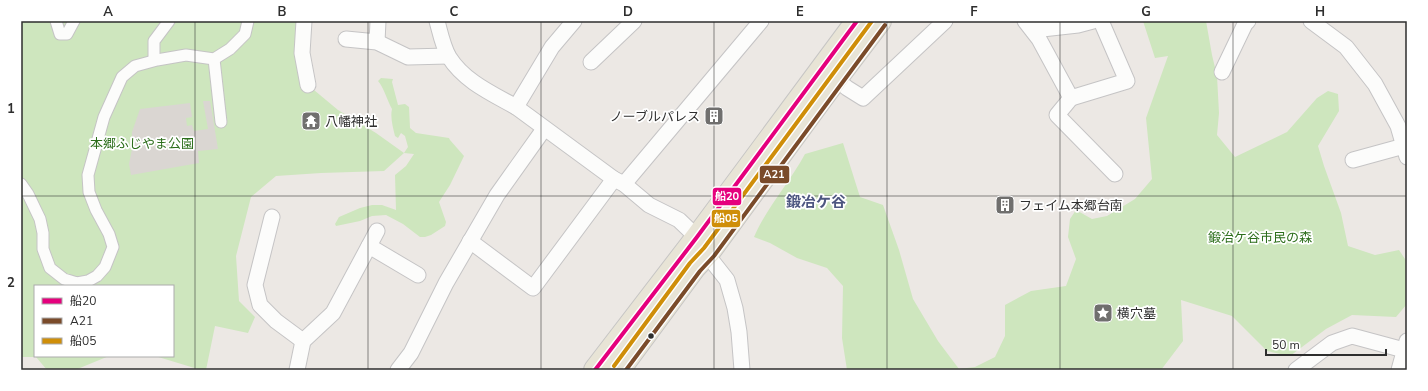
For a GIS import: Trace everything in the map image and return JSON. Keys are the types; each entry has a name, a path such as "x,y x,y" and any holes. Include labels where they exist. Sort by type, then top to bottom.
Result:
{"main road":[{"path":"620,370 695,267 703,244 857,21"},
{"path":"595,370 703,244 836,79 880,21"}],"street":[{"path":"56,21 60,34 67,34 74,21"},
{"path":"21,184 28,194 40,219 43,233 43,249 50,268 64,279 77,283 88,281 97,276 105,267 113,247 109,234 88,192 88,176 104,117 122,77 135,66 154,60 186,55 214,59 230,49 245,34 248,21"},
{"path":"304,21 302,53 308,85"},
{"path":"377,42 378,21"},
{"path":"437,21 448,56 461,74 516,107 649,205 679,220 703,244 712,261 727,280 737,320 742,370"},
{"path":"516,107 552,47 574,21"},
{"path":"591,62 634,21"},
{"path":"470,241 533,288 619,182 761,21"},
{"path":"836,79 863,98 945,21"},
{"path":"1029,26 1078,25 1093,21"},
{"path":"1101,21 1127,81 1071,98 1057,115 1115,174"},
{"path":"1222,72 1244,24 1248,21"},
{"path":"1311,21 1346,47 1375,84 1398,126 1406,151 1354,160"},
{"path":"154,60 154,41 167,22"},
{"path":"1029,26 1039,39 1071,98"},
{"path":"346,39 377,42 408,57 448,56"},
{"path":"214,59 221,122"},
{"path":"398,370 411,353 446,283 497,195 544,128"},
{"path":"272,217 255,285 260,305 276,321 303,341"},
{"path":"297,370 303,341 333,313 377,231"},
{"path":"369,246 418,275"},
{"path":"1296,370 1332,343 1352,336 1405,346 1399,370"}],"green space":[{"name":"本郷ふじやま公園","path":"21,21 304,21 308,85 338,110 376,133 404,153 384,171 276,176 251,197 236,256 239,301 255,317 248,333 215,326 206,370 201,370 158,357 174,357 174,285 34,285 34,357 21,357"},
{"name":"鍛冶ケ谷市民の森","path":"1143,21 1206,21 1217,76 1219,113 1217,135 1235,157 1287,132 1317,98 1328,91 1338,94 1339,111 1318,146 1341,213 1348,246 1375,255 1399,250 1407,262 1407,304 1396,317 1352,315 1326,329 1290,356 1267,351 1232,316 1181,300 1183,341 1161,370 847,370 842,338 843,286 827,268 797,258 770,243 754,237 765,215 793,175 805,154 843,143 860,197 883,205 899,250 913,299 938,341 959,369 975,367 995,357 1005,336 1005,305 1031,291 1066,286 1076,259 1068,237 1070,219 1076,210 1092,219 1107,216 1135,199 1152,179 1146,118 1168,56 1155,58"},
{"path":"381,78 393,79 392,82 398,105 405,104 409,107 410,128 416,133 449,138 464,156 450,185 439,202 446,222 445,226 431,235 420,237 403,224 386,215 372,216 360,221 336,226 335,224 339,217 360,208 372,205 382,205 396,210 395,175 406,166 414,154 404,153 408,147 405,136 401,133 398,138 395,136 391,112 392,109 378,81"},
{"name":"本郷ふじやま公園","path":"36,357 107,357 75,370 47,370"}],"shaded area":[{"path":"203,101 210,101 218,149 198,151 199,163 131,175 129,164 132,149 132,132 140,109 190,103 192,117 186,118 187,126 192,125 194,131 208,129"}],"transit line":[{"name":"船20","path":"595,370 697,237 857,21"},
{"name":"船05","path":"614,366 690,263 704,248 872,21"},
{"name":"A21","path":"626,370 700,271 714,256 885,25"}],"place":[{"name":"ノーブルパレス","path":"714,116"},
{"name":"八幡神社","path":"311,121"},
{"name":"フェイム本郷台南","path":"1005,205"},
{"name":"横穴墓","path":"1103,313"}],"district":[{"name":"鍛冶ケ谷","path":"816,202"}]}
